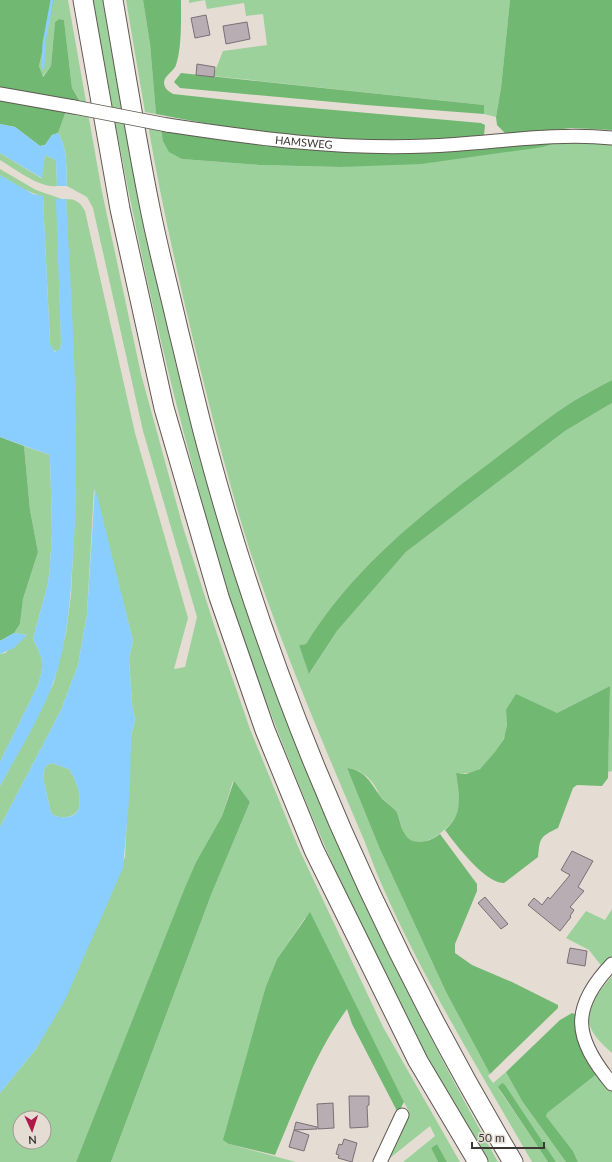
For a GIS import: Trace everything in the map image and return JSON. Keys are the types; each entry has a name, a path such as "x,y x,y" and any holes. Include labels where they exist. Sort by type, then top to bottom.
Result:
{"highway":[{"path":"83,0 120,209 164,408 232,634 265,730 314,850 418,1061 478,1162"},
{"path":"113,0 150,209 208,451 245,573 297,722 370,892 418,991 476,1100 513,1162"}],"street":[{"name":"HAMSWEG","path":"0,94 167,125 259,139 379,147 428,146 566,136 612,138"},
{"path":"612,964 593,987 582,1010 581,1023 586,1045 592,1058 612,1084"},
{"path":"380,1162 402,1115"}],"green space":[{"path":"0,0 54,0 39,66 43,77 51,66 55,22 59,19 64,20 72,88 80,101 0,88"},
{"path":"54,0 68,0 102,192 141,374 183,527 214,625 250,729 299,849 383,1027 460,1162 447,1162 437,1144 431,1148 438,1162 403,1162 435,1136 430,1126 385,1162 383,1162 409,1112 350,995 305,918 277,959 266,986 229,1144 296,1162 111,1162 211,895 250,802 233,781 222,816 196,862 76,1162 0,1162 0,1093 36,1049 50,1024 125,857 131,736 135,720 132,704 129,658 133,641 94,489 87,614 78,665 61,710 0,827 0,786 39,714 54,682 66,633 71,594 75,514 76,442 66,199 77,202 85,211 135,433 188,618 174,669 185,667 197,617 143,431 93,208 87,197 67,186 65,152 58,133 66,111 51,108 48,96 80,100 72,88 64,20 59,19 55,22 51,66 42,77 39,66"},
{"path":"93,0 104,0 121,98 170,341 209,490 240,590 275,689 314,787 355,883 400,977 498,1162 486,1162 411,1027 376,957 312,816 255,671 217,556 170,377 145,270 112,108"},
{"path":"126,0 143,0 150,44 156,114 145,112"},
{"path":"143,0 181,0 181,33 178,58 175,67 166,77 164,82 169,92 173,94 266,104 481,123 485,125 484,135 480,137 410,140 317,138 276,134 207,124 156,114 150,44"},
{"path":"189,0 205,0 189,3"},
{"path":"205,0 510,0 501,88 496,117 484,114 484,105 213,76 223,51 267,45 263,14 246,16 244,3 207,9"},
{"path":"510,0 612,0 612,130 571,128 507,135 497,125 496,117 501,88"},
{"path":"181,73 484,105 484,114 180,88 174,82"},
{"path":"0,99 66,111 58,133 52,135 45,145 40,146 15,127 0,124"},
{"path":"148,125 161,128 182,159 260,165 340,167 543,147 559,142 612,143 612,380 577,399 553,415 469,478 417,520 368,565 325,616 306,644 299,645 310,673 337,631 406,552 565,431 612,403 612,771 608,772 610,686 557,713 506,710 507,720 504,738 491,759 475,771 469,773 456,773 459,805 455,818 434,838 423,842 412,841 408,838 403,831 397,813 379,795 371,780 360,772 347,768 379,847 446,992 490,1074 488,1076 493,1083 506,1072 522,1101 566,1162 556,1162 533,1128 498,1088 548,1162 532,1162 455,1029 401,927 382,886 305,698 277,627 251,554 229,479 184,300 168,230"},
{"path":"161,128 243,140 559,142 543,147 421,164 340,167 260,165 182,159 169,152 163,141"},
{"path":"0,153 41,178 45,155 56,160 57,186 43,184 28,178 0,160"},
{"path":"0,169 36,190 62,199 57,199 61,343 60,349 57,352 51,348 50,344 43,197 23,189 0,175"},
{"path":"612,380 612,403 565,431 406,552 337,631 309,674 299,645 306,644 325,616 368,565 417,520 469,478 572,402"},
{"path":"0,437 24,446 30,510 38,552 23,599 20,624 14,633 0,641"},
{"path":"24,446 50,455 52,532 50,566 48,583 33,639 41,657 42,671 38,685 0,762 0,654 5,653 27,635 14,633 20,624 23,599 38,552 30,510"},
{"path":"610,686 608,778 602,786 577,785 573,788 558,828 544,836 540,841 538,857 504,883 497,882 480,870 472,862 445,830 451,824 458,811 459,797 456,773 466,774 480,769 495,752 504,739 507,725 506,710 516,694 557,713"},
{"path":"51,763 69,769 78,788 80,804 78,810 73,815 60,817 51,813 43,777 45,767"},
{"path":"347,768 358,771 367,778 382,798 396,811 405,834 412,841 426,841 440,834 477,884 477,891 455,944 455,953 472,965 512,982 558,1005 558,1008 490,1074 446,992 379,847"},
{"path":"234,781 250,802 211,895 111,1162 76,1162 184,890 196,862 222,816"},
{"path":"612,909 612,959 603,968 589,950 566,938 586,911 605,920"},
{"path":"310,912 404,1102 398,1113 352,1024 347,1009 335,1026 316,1062 275,1155 229,1144 223,1140 266,986 277,959"},
{"path":"612,976 612,1053 593,1032 589,1023 588,1015 596,997"},
{"path":"572,1013 578,1015 598,1073 547,1113 546,1116 573,1151 578,1162 566,1162 522,1101 506,1072 560,1020"},
{"path":"598,1073 612,1090 612,1162 578,1162 573,1151 546,1116 546,1113"},
{"path":"502,1083 505,1085 556,1162 548,1162 498,1087"},
{"path":"437,1144 447,1162 438,1162 431,1148"}],"water":[{"path":"0,124 15,127 40,146 45,145 52,135 58,133 65,152 67,186 57,186 56,160 45,155 42,178 0,153"},
{"path":"0,175 33,194 43,196 50,344 55,352 60,349 61,343 56,199 66,199 76,413 76,498 70,603 63,649 48,696 25,742 0,786 0,762 38,685 42,671 41,657 33,639 48,583 52,532 50,455 0,437"},
{"path":"95,487 133,641 129,658 132,704 135,720 131,736 130,787 123,868 65,1000 36,1049 0,1093 0,827 61,710 78,665 87,614","holes":["51,763 69,769 78,789 80,804 78,811 73,815 58,817 51,813 43,777 45,767"]},
{"path":"14,633 27,635 14,648 0,654 0,641"}],"building":[{"path":"206,15 210,35 195,38 191,18"},
{"path":"247,22 250,39 226,44 223,26"},
{"path":"197,64 215,67 214,77 196,75"},
{"path":"572,851 593,861 578,887 584,891 570,907 574,910 570,916 571,917 560,931 528,905 534,898 542,905 548,897 550,899 570,875 561,870"},
{"path":"485,897 508,924 501,929 478,903"},
{"path":"570,948 587,951 585,966 567,963"},
{"path":"349,1096 369,1096 369,1105 367,1106 368,1127 350,1128"},
{"path":"333,1103 334,1128 318,1129 317,1104"},
{"path":"296,1122 317,1127 317,1129 294,1130"},
{"path":"294,1130 309,1135 304,1151 289,1147"},
{"path":"344,1139 357,1143 352,1162 338,1158 339,1155 336,1154 339,1144 342,1145"}],"waterway":[{"path":"43,68 44,43 52,0"}]}
